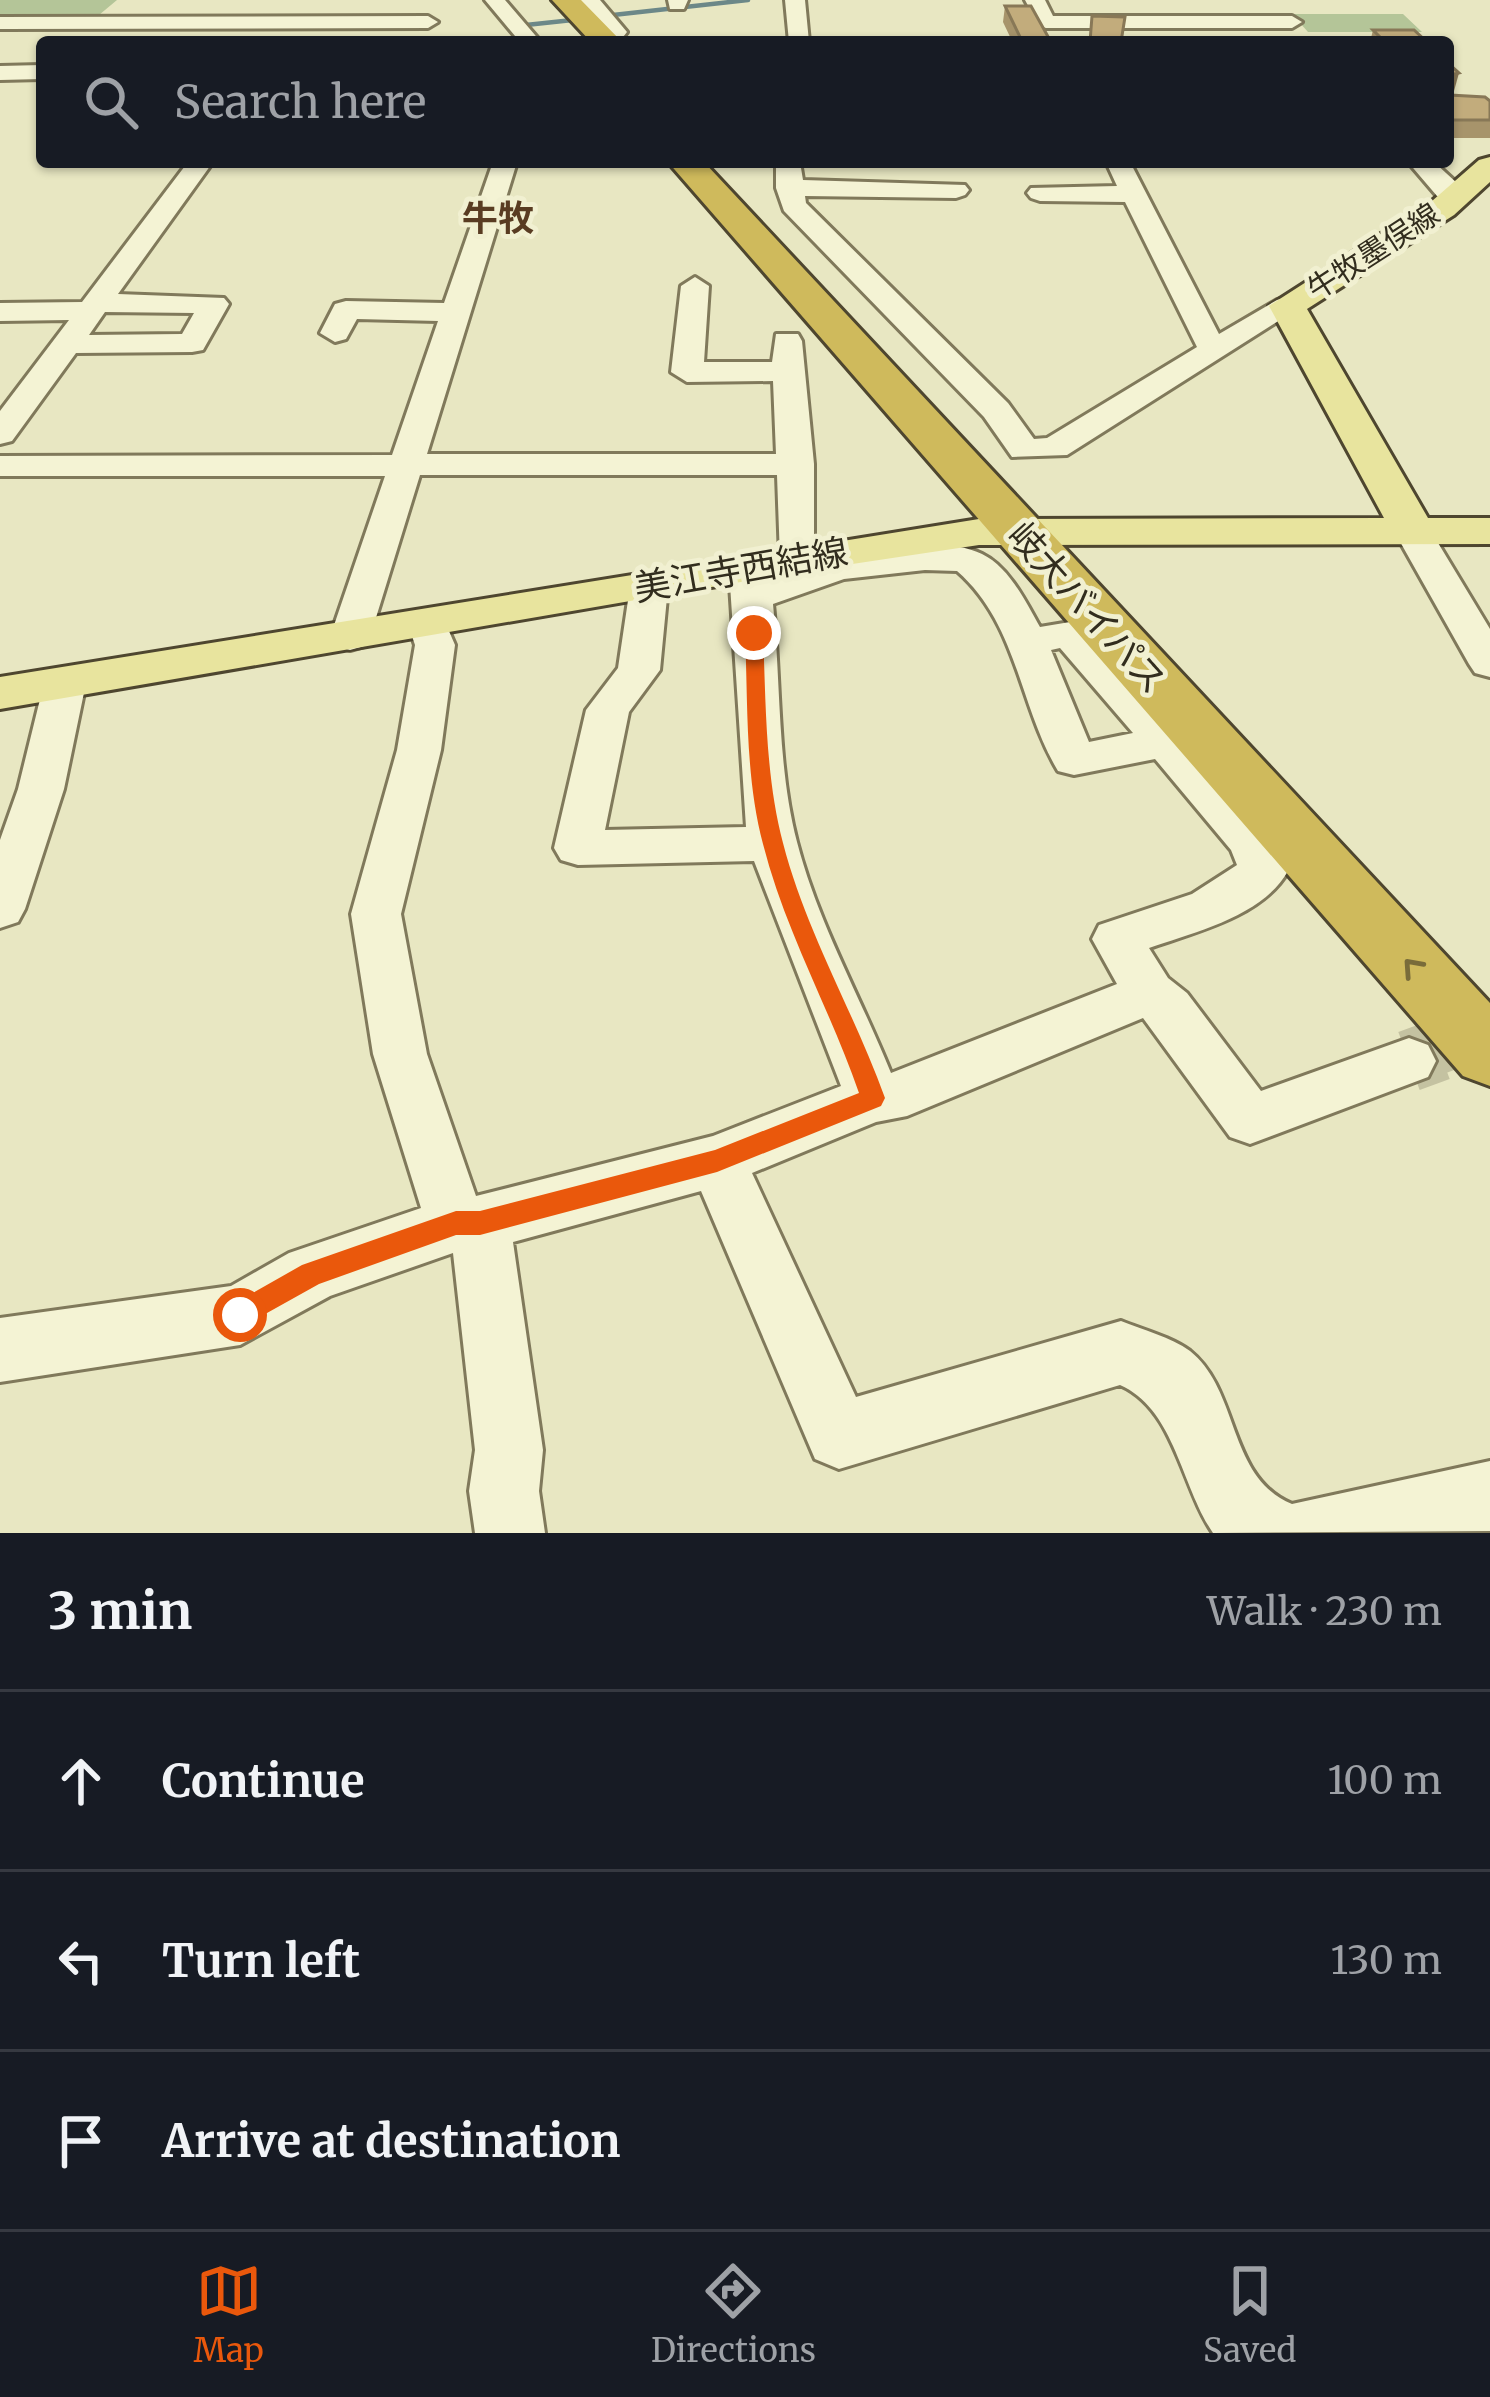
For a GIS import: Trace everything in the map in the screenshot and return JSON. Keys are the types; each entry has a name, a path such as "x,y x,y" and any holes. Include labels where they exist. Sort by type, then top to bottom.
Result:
{"highway":[{"path":"540,0 589,36"},
{"path":"566,0 592,36"},
{"name":"岐大バイパス","path":"691,168 1490,989"},
{"name":"岐大バイパス","path":"721,168 1042,531 1490,1054"}],"main road":[{"name":"牛牧墨俣線","path":"1414,531 1287,306 1457,196 1490,166"},
{"name":"美江寺西結線","path":"0,693 649,586 750,582 799,558 979,532 1490,531"}],"street":[{"path":"83,36 122,0"},
{"path":"160,36 194,0"},
{"path":"234,36 264,0"},
{"path":"315,23 333,0"},
{"path":"413,0 438,36"},
{"path":"495,0 526,36"},
{"path":"590,0 616,36"},
{"path":"795,0 798,36"},
{"path":"1035,0 1046,22 1292,22"},
{"path":"1273,0 1305,36"},
{"path":"5,27 428,22"},
{"path":"0,73 36,72"},
{"path":"0,434 197,168"},
{"path":"350,637 503,168"},
{"path":"1121,168 1205,338 1216,348"},
{"path":"1425,168 1457,196"},
{"path":"950,191 788,175 793,205 996,410 1024,450 1055,448 1287,306"},
{"path":"1040,194 1135,194"},
{"path":"695,286 687,372 788,356 799,558"},
{"path":"0,312 214,304 192,343 0,340"},
{"path":"335,333 346,310 457,312"},
{"path":"0,466 797,464"},
{"path":"1414,531 1490,664"},
{"path":"750,582 774,595 833,569 958,557 974,564 993,585 1027,642 1074,760 1165,742"},
{"path":"750,582 756,707 772,843 873,1098"},
{"path":"649,586 639,670 608,710 578,848 772,843"},
{"path":"428,624 435,645 419,750 376,914 400,1054 468,1223 509,1450 504,1491 510,1533"},
{"path":"1027,642 1070,634 1252,843 1264,871 1210,907 1117,939 1149,993 1168,1008 1250,1120 1409,1060"},
{"path":"0,909 41,789 65,683"},
{"path":"0,1351 240,1315 311,1274 468,1223 717,1161 873,1098 887,1099 1149,993"},
{"path":"717,1161 838,1435 1120,1353 1171,1376 1233,1505 1263,1530 1277,1533"},
{"path":"1306,1533 1490,1496"}],"green space":[{"path":"0,0 117,0 93,20 0,21"},
{"path":"1292,14 1403,14 1422,32 1308,32"}],"building":[{"path":"1005,6 1031,6 1048,36 1020,36"},
{"path":"1092,16 1125,17 1122,36 1090,36"},
{"path":"1373,30 1414,30 1420,36 1379,36"},
{"path":"1454,95 1485,97 1490,101 1490,120 1454,120"}],"waterway":[{"path":"604,16 748,0"},
{"path":"536,36 526,25 582,19"}],"tunnel":[{"path":"1431,1053 1490,1031"},
{"path":"1409,1061 1439,1050"}],"district":[{"name":"牛牧","path":"498,218"}],"route":[{"path":"240,1315 311,1274 456,1223 480,1223 717,1161 873,1098 772,843 759,751 754,633"}]}
